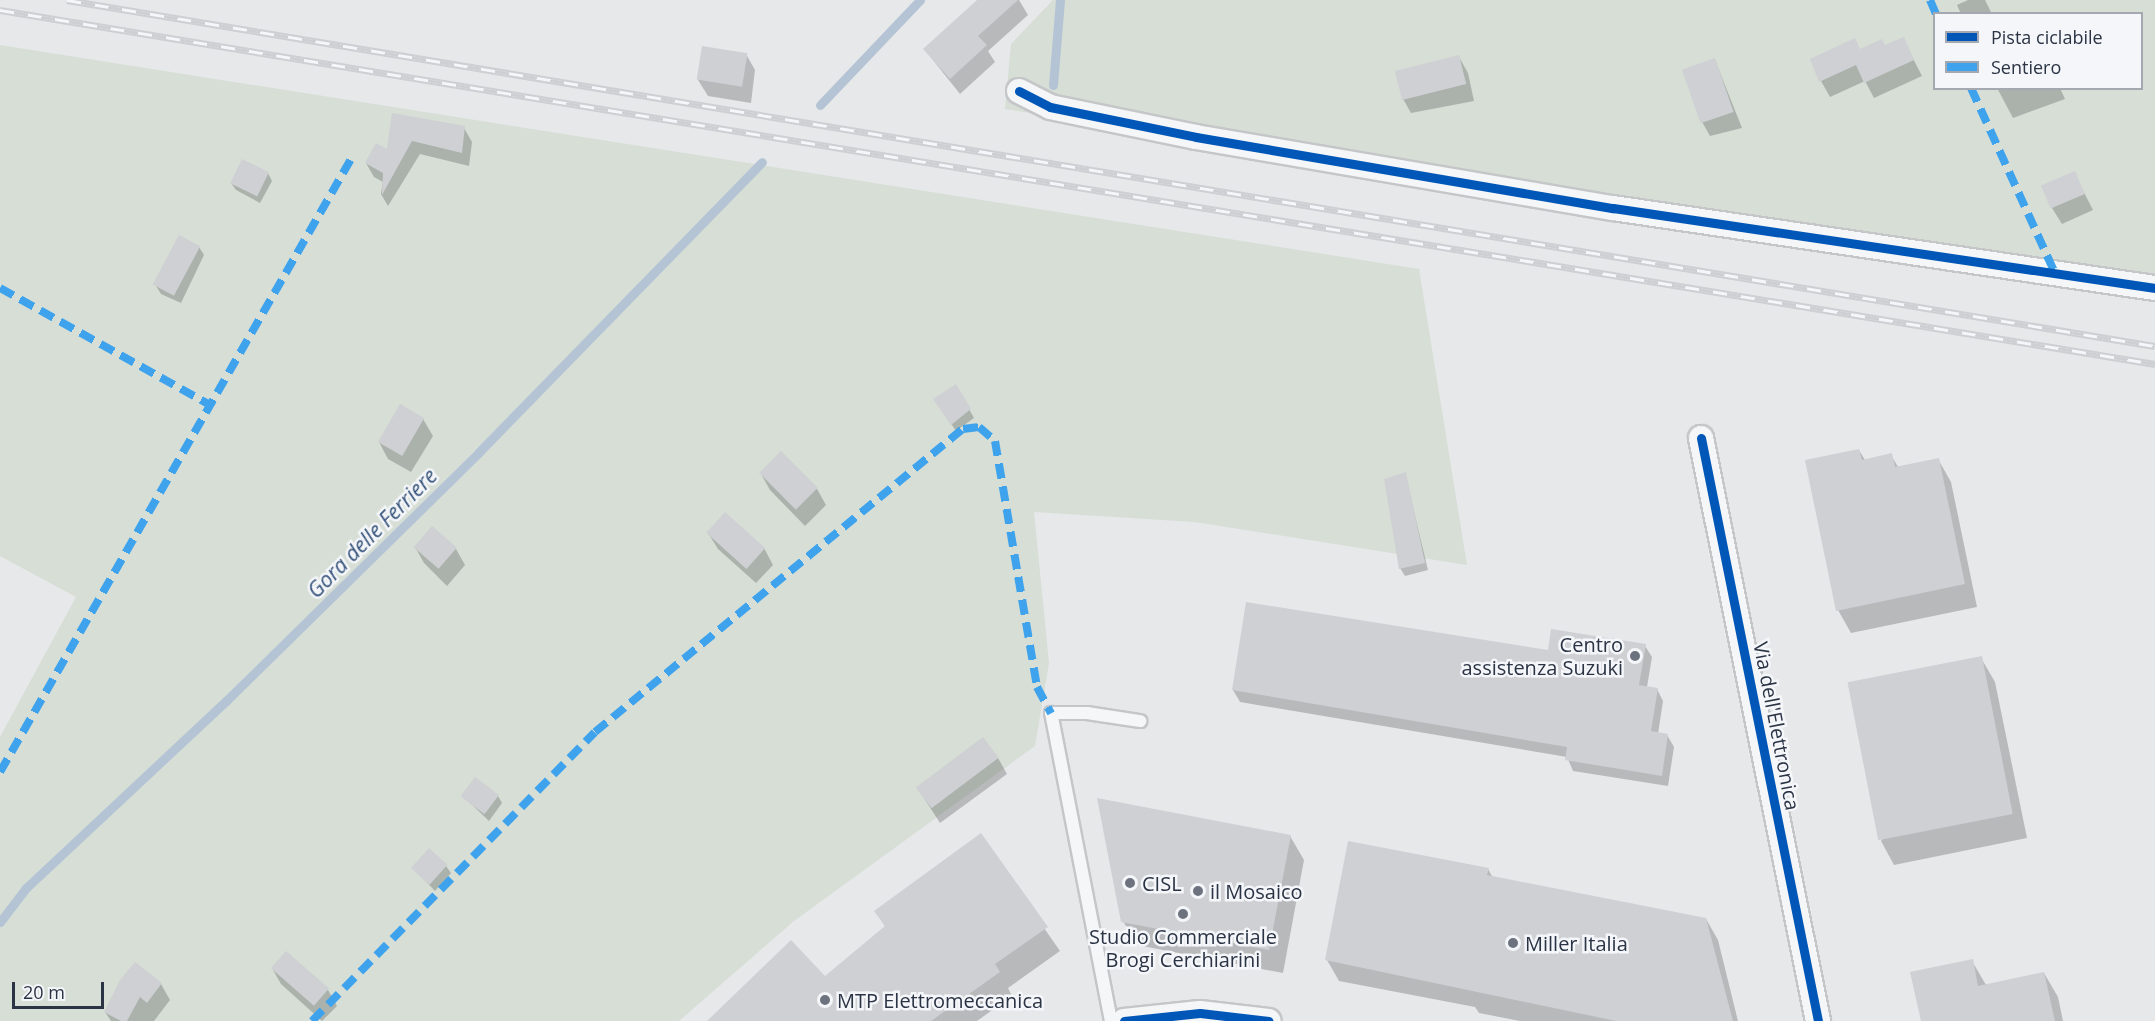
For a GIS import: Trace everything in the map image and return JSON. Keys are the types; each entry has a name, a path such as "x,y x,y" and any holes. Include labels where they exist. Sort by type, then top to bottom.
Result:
{"street":[{"path":"1019,91 1050,107 1219,141 1613,208 2155,288"},
{"name":"Via dell'Elettronica","path":"1701,438 1818,1021"},
{"path":"1124,1021 1200,1013 1269,1021"}],"lane":[{"path":"1111,1021 1051,714 1087,713 1140,721"}],"shaded area":[{"path":"1053,0 2155,0 2155,283 1005,109 1011,44"},
{"path":"0,45 1419,269 1467,565 1195,522 1034,512 1049,663 1035,746 794,921 679,1021 0,1021 0,737 76,597 0,556"}],"building":[{"path":"977,0 1018,0 978,36 987,45 950,79 923,49"},
{"path":"1904,37 1914,60 1864,83 1856,65 1819,82 1810,59 1855,38 1860,49 1882,39 1885,45"},
{"path":"702,46 747,53 742,87 697,80"},
{"path":"1459,55 1466,84 1402,100 1395,71"},
{"path":"1715,58 1734,112 1700,123 1682,69"},
{"path":"392,113 465,126 462,153 412,141 382,195 383,173 365,163 376,143 387,149"},
{"path":"242,159 269,172 257,196 230,183"},
{"path":"2075,171 2085,194 2051,208 2041,185"},
{"path":"179,235 200,246 174,296 153,284"},
{"path":"956,384 971,409 951,425 933,399"},
{"path":"400,404 424,418 402,456 378,442"},
{"path":"1859,449 1862,460 1892,453 1895,467 1939,458 1965,584 1836,611 1805,460"},
{"path":"781,451 818,488 796,510 759,473"},
{"path":"1406,472 1425,563 1399,569 1384,479"},
{"path":"725,512 765,548 746,569 706,533"},
{"path":"432,526 457,548 439,569 414,547"},
{"path":"1246,602 1548,650 1551,629 1646,644 1639,685 1658,688 1651,731 1668,734 1662,776 1565,760 1567,747 1232,690"},
{"path":"1982,656 2013,814 1878,840 1848,682"},
{"path":"983,737 999,758 932,808 916,788"},
{"path":"475,777 499,795 485,814 461,796"},
{"name":"il Mosaico","path":"1097,798 1291,835 1269,950 1121,922"},
{"path":"981,833 1048,927 995,964 1000,972 931,1021 707,1021 791,940 825,976 885,926 874,911"},
{"path":"1348,841 1489,868 1487,875 1706,918 1733,1021 1616,1021 1325,960"},
{"path":"429,848 448,865 430,885 411,868"},
{"path":"286,951 329,988 314,1006 271,968"},
{"path":"1973,959 1978,986 2044,972 2055,1021 1921,1021 1910,972"},
{"path":"135,962 162,983 147,1003 140,997 127,1021 121,1021 104,1012 120,980"}],"waterway":[{"name":"Gora delle Ferriere","path":"820,105 920,0"},
{"path":"1053,85 1060,0"},
{"name":"Gora delle Ferriere","path":"0,922 26,888 227,700 479,452 762,162"}],"railway":[{"path":"67,0 2155,346"},
{"path":"0,10 2155,364"}],"marked path":[{"path":"1930,0 1935,12"},
{"path":"1972,90 2055,273"},
{"path":"0,772 351,159"},
{"path":"0,288 212,406"},
{"path":"312,1021 595,732 963,429 979,427 995,441 1037,687 1051,713"}],"cycle path":[{"path":"1019,91 1050,107 1196,137 1613,208 2155,288"},
{"path":"1701,438 1818,1021"},
{"path":"1124,1021 1200,1013 1269,1021"}],"place":[{"name":"Centro assistenza Suzuki","path":"1635,656"},
{"name":"CISL","path":"1130,883"},
{"name":"il Mosaico","path":"1198,891"},
{"name":"Studio Commerciale Brogi Cerchiarini","path":"1183,914"},
{"name":"Miller Italia","path":"1513,943"},
{"name":"MTP Elettromeccanica","path":"825,1000"}]}
